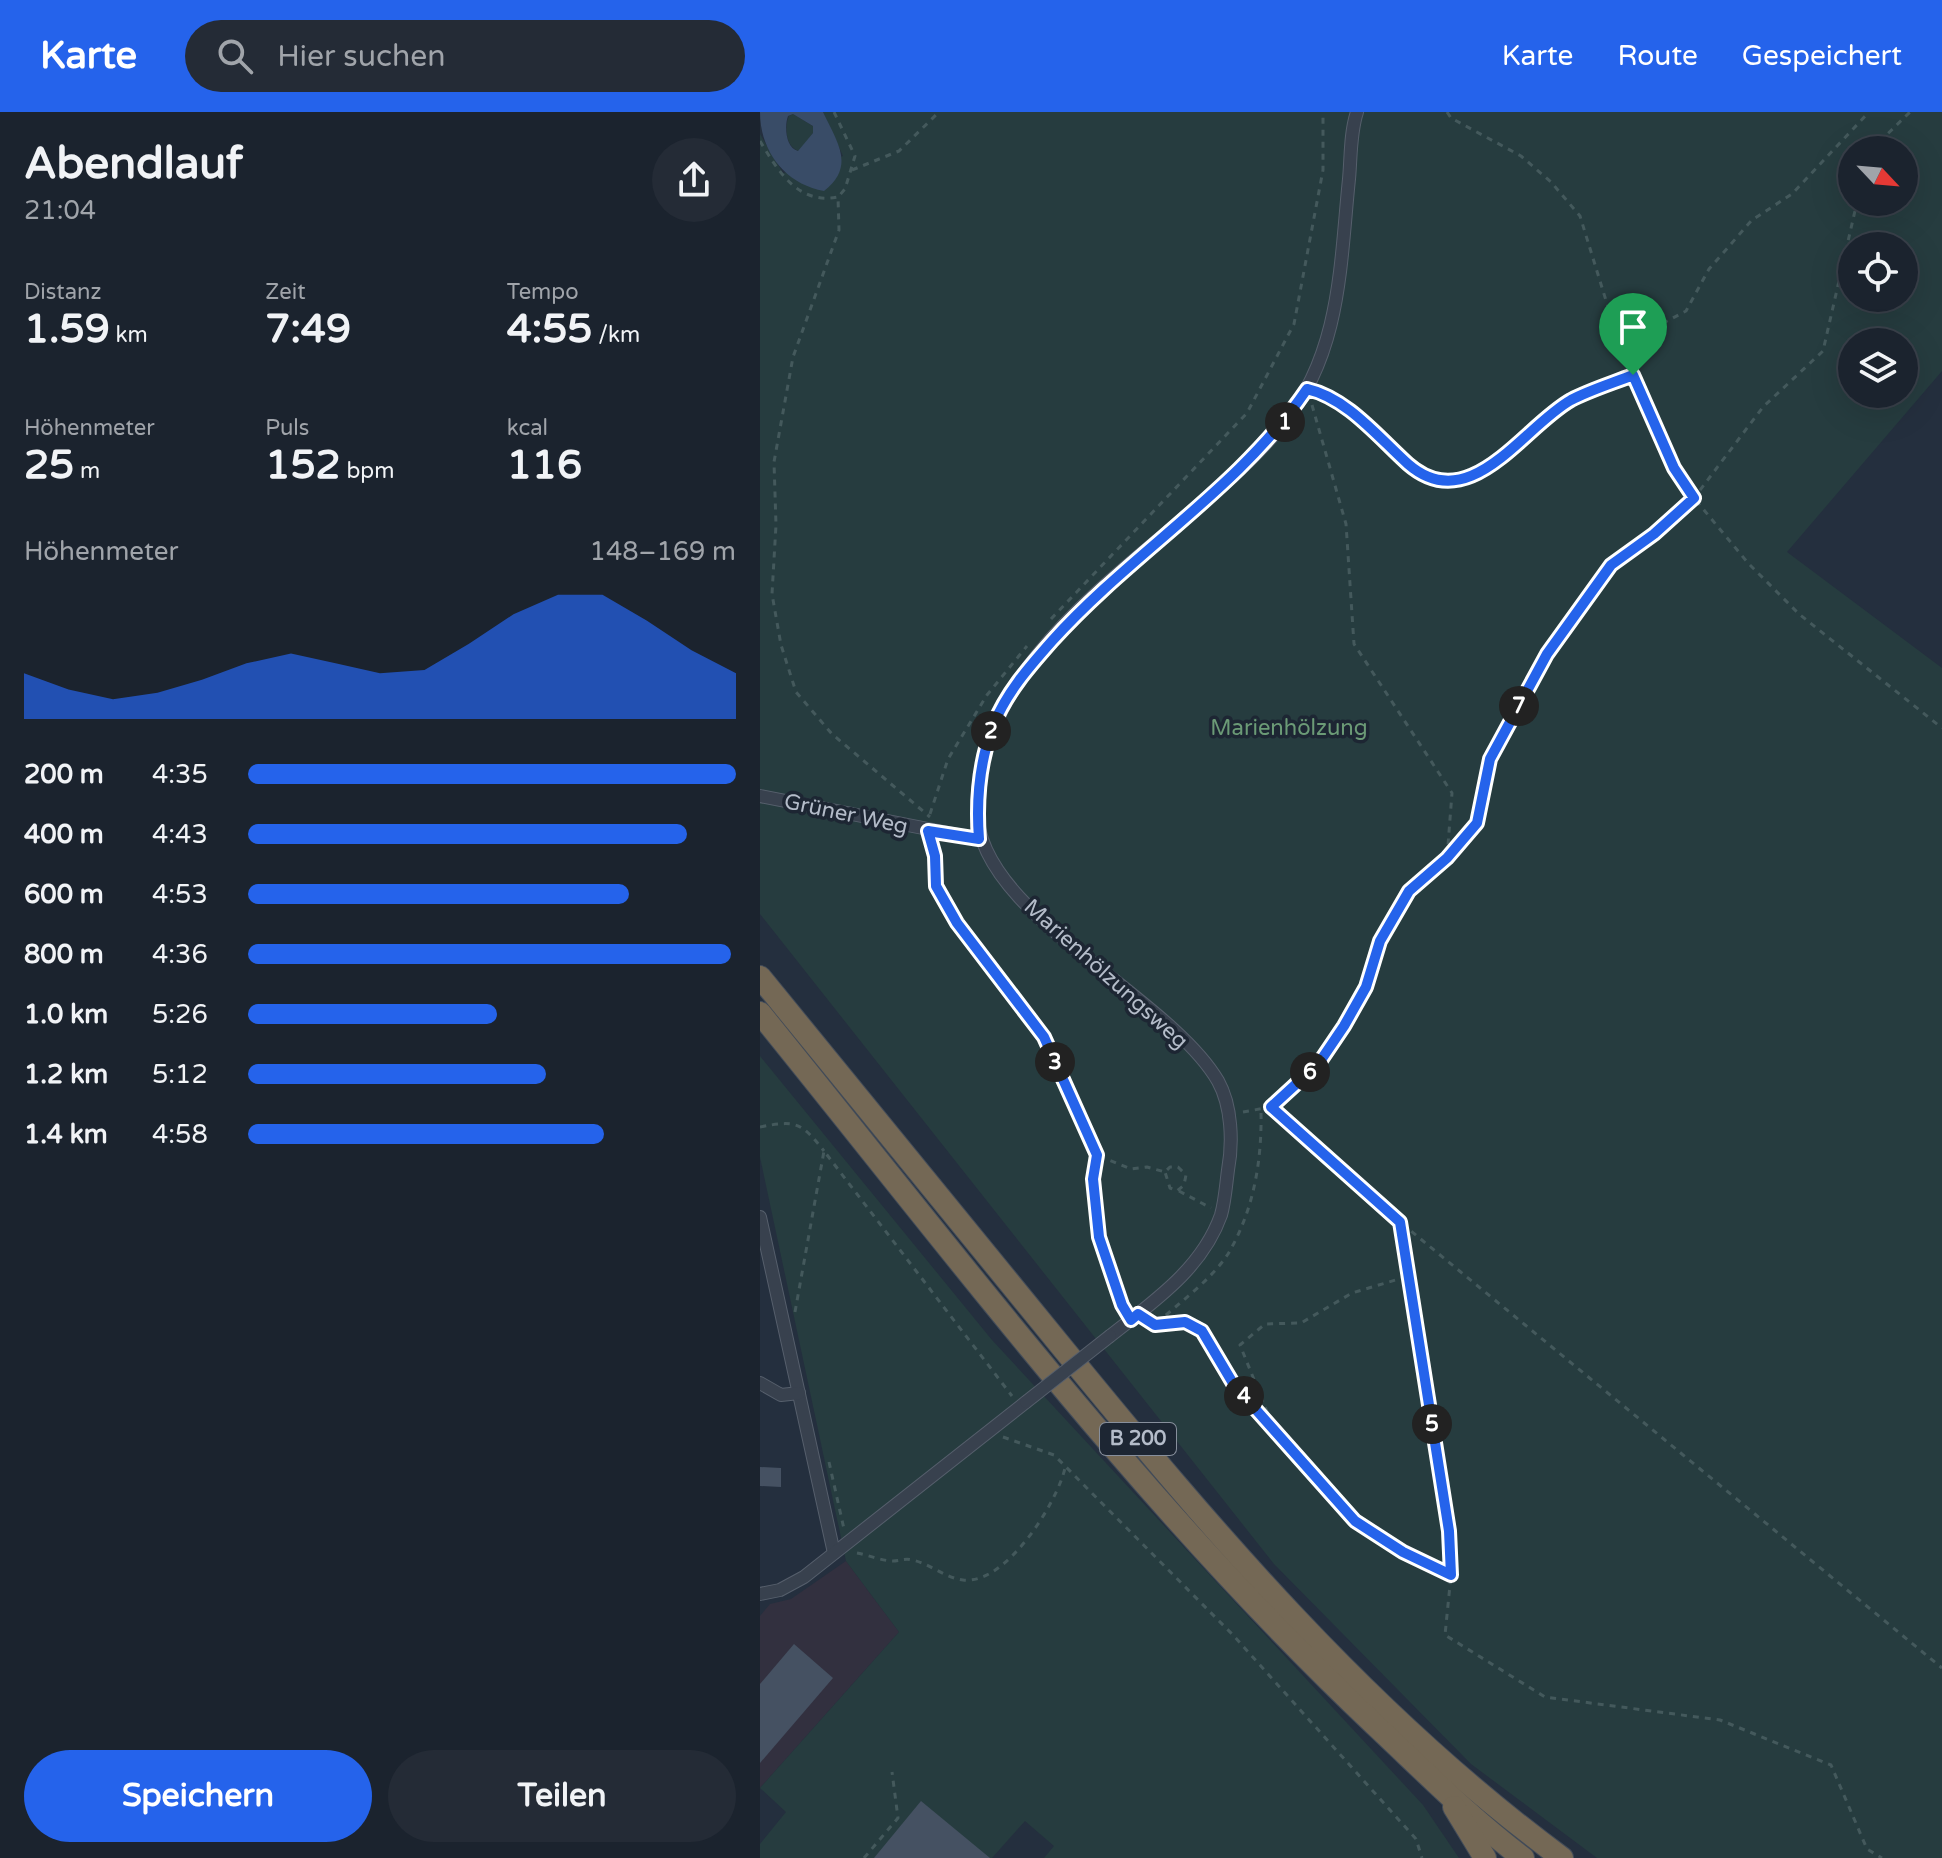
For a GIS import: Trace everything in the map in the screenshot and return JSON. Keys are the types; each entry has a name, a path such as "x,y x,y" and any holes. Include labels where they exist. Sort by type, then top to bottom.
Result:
{"highway":[{"name":"B 200","path":"760,977 1228,1547 1340,1664 1456,1774 1562,1858"},
{"name":"B 200","path":"760,1013 1072,1396 1211,1557 1325,1677 1443,1789 1523,1858"},
{"path":"1443,1789 1485,1858"}],"street":[{"path":"979,839 978,790 985,749 1008,696 1027,669 1126,567 1252,457 1284,423 1320,365 1337,303 1357,112"},
{"name":"Grüner Weg","path":"760,796 979,839"},
{"name":"Marienhölzungsweg","path":"760,1594 780,1590 834,1553 1135,1317 1186,1272 1206,1246 1221,1214 1231,1151 1228,1113 1218,1082 1182,1038 1028,907 979,839"},
{"path":"760,1217 834,1553"},
{"path":"760,1383 781,1395 799,1393"}],"path":[{"path":"834,112 855,156 845,189 838,197 839,230 793,357 774,462 776,525 772,594 781,645 796,692 832,734 930,815"},
{"path":"852,170 899,151 939,112"},
{"path":"1049,621 1087,577 1247,413 1294,324 1323,170 1323,112"},
{"path":"1447,112 1451,118 1521,156 1551,182 1580,216 1620,346 1674,468 1694,498 1748,563 1799,614 1942,728"},
{"path":"1620,346 1686,311 1709,269 1752,220 1792,194 1869,112"},
{"path":"1885,136 1910,112"},
{"path":"760,141 783,180 812,197 838,197"},
{"path":"1228,1113 1261,1111 1271,1107 1319,1063 1366,987 1380,941 1409,891 1447,858 1477,823 1490,759 1547,654 1611,565 1654,534 1694,498 1763,407 1823,351 1854,216"},
{"path":"1447,858 1452,793 1354,644 1346,524 1307,389 1330,394 1424,478 1449,482 1491,467 1570,401 1633,375"},
{"path":"1029,643 987,695 948,759 928,831 935,856 936,886 957,923 1044,1037 1097,1155 1093,1179 1099,1237 1122,1305 1135,1317 1155,1325 1185,1322 1202,1331 1234,1385 1355,1521 1403,1552 1451,1575"},
{"path":"1271,1107 1400,1222 1942,1668"},
{"path":"760,1127 789,1122 798,1125 824,1151 1023,1404"},
{"path":"785,1324 795,1312 824,1151"},
{"path":"1097,1155 1131,1169 1147,1167 1165,1172"},
{"path":"1165,1172 1170,1167 1178,1167 1186,1175 1184,1185 1177,1191"},
{"path":"1165,1172 1168,1186 1221,1214"},
{"path":"1400,1222 1449,1531 1451,1575 1445,1635 1545,1697 1720,1720 1831,1765 1867,1849 1882,1858"},
{"path":"1273,1426 1240,1345 1265,1324 1301,1323 1352,1293 1409,1276"},
{"path":"988,1432 1054,1455 1233,1635 1416,1839 1422,1858"},
{"path":"857,1553 892,1561 909,1559 965,1581 982,1576 1024,1547 1044,1510 1056,1497 1065,1466"},
{"path":"864,1858 898,1818 892,1772"}],"shaded area":[{"path":"846,1561 899,1632 760,1788 760,1616 770,1604 791,1599"}],"green space":[{"name":"Marienhölzung","path":"823,112 1942,112 1942,371 1918,399 1918,328 1838,328 1838,408 1910,408 1787,552 1942,668 1942,1858 1597,1858 1471,1764 1274,1564 760,914 760,134 783,173 843,156"},
{"path":"793,114 813,126 813,133 799,151 791,146 787,136 787,121"},
{"path":"760,1056 992,1340 1423,1805 1459,1858 1044,1858 1054,1846 1025,1821 992,1858 760,1858 760,1844 786,1812 760,1788 899,1632 846,1561 760,1157"}],"water":[{"path":"760,112 823,112 841,153 839,172 834,182 824,191 810,187 787,173 770,152 761,126","holes":["793,114 813,126 813,133 798,151 794,149 787,136 788,116"]}],"building":[{"path":"760,1467 781,1468 781,1487 760,1486"},
{"path":"794,1644 833,1678 760,1763 760,1684"},
{"path":"921,1801 990,1858 874,1858"}],"route":[{"path":"1633,375 1674,468 1694,498 1654,534 1611,565 1547,654 1490,759 1477,823 1447,858 1409,891 1380,941 1366,987 1344,1026 1319,1063 1271,1107 1400,1222 1449,1531 1451,1575 1403,1552 1355,1521 1234,1385 1202,1331 1185,1322 1155,1325 1138,1314 1131,1320 1122,1305 1099,1237 1093,1179 1097,1155 1044,1037 957,923 936,886 935,856 928,831 979,839 979,779 985,749 1008,696 1027,669 1069,622 1126,567 1252,457 1284,423 1307,389 1330,394 1424,478 1449,482 1491,467 1570,401 1633,375"}]}
